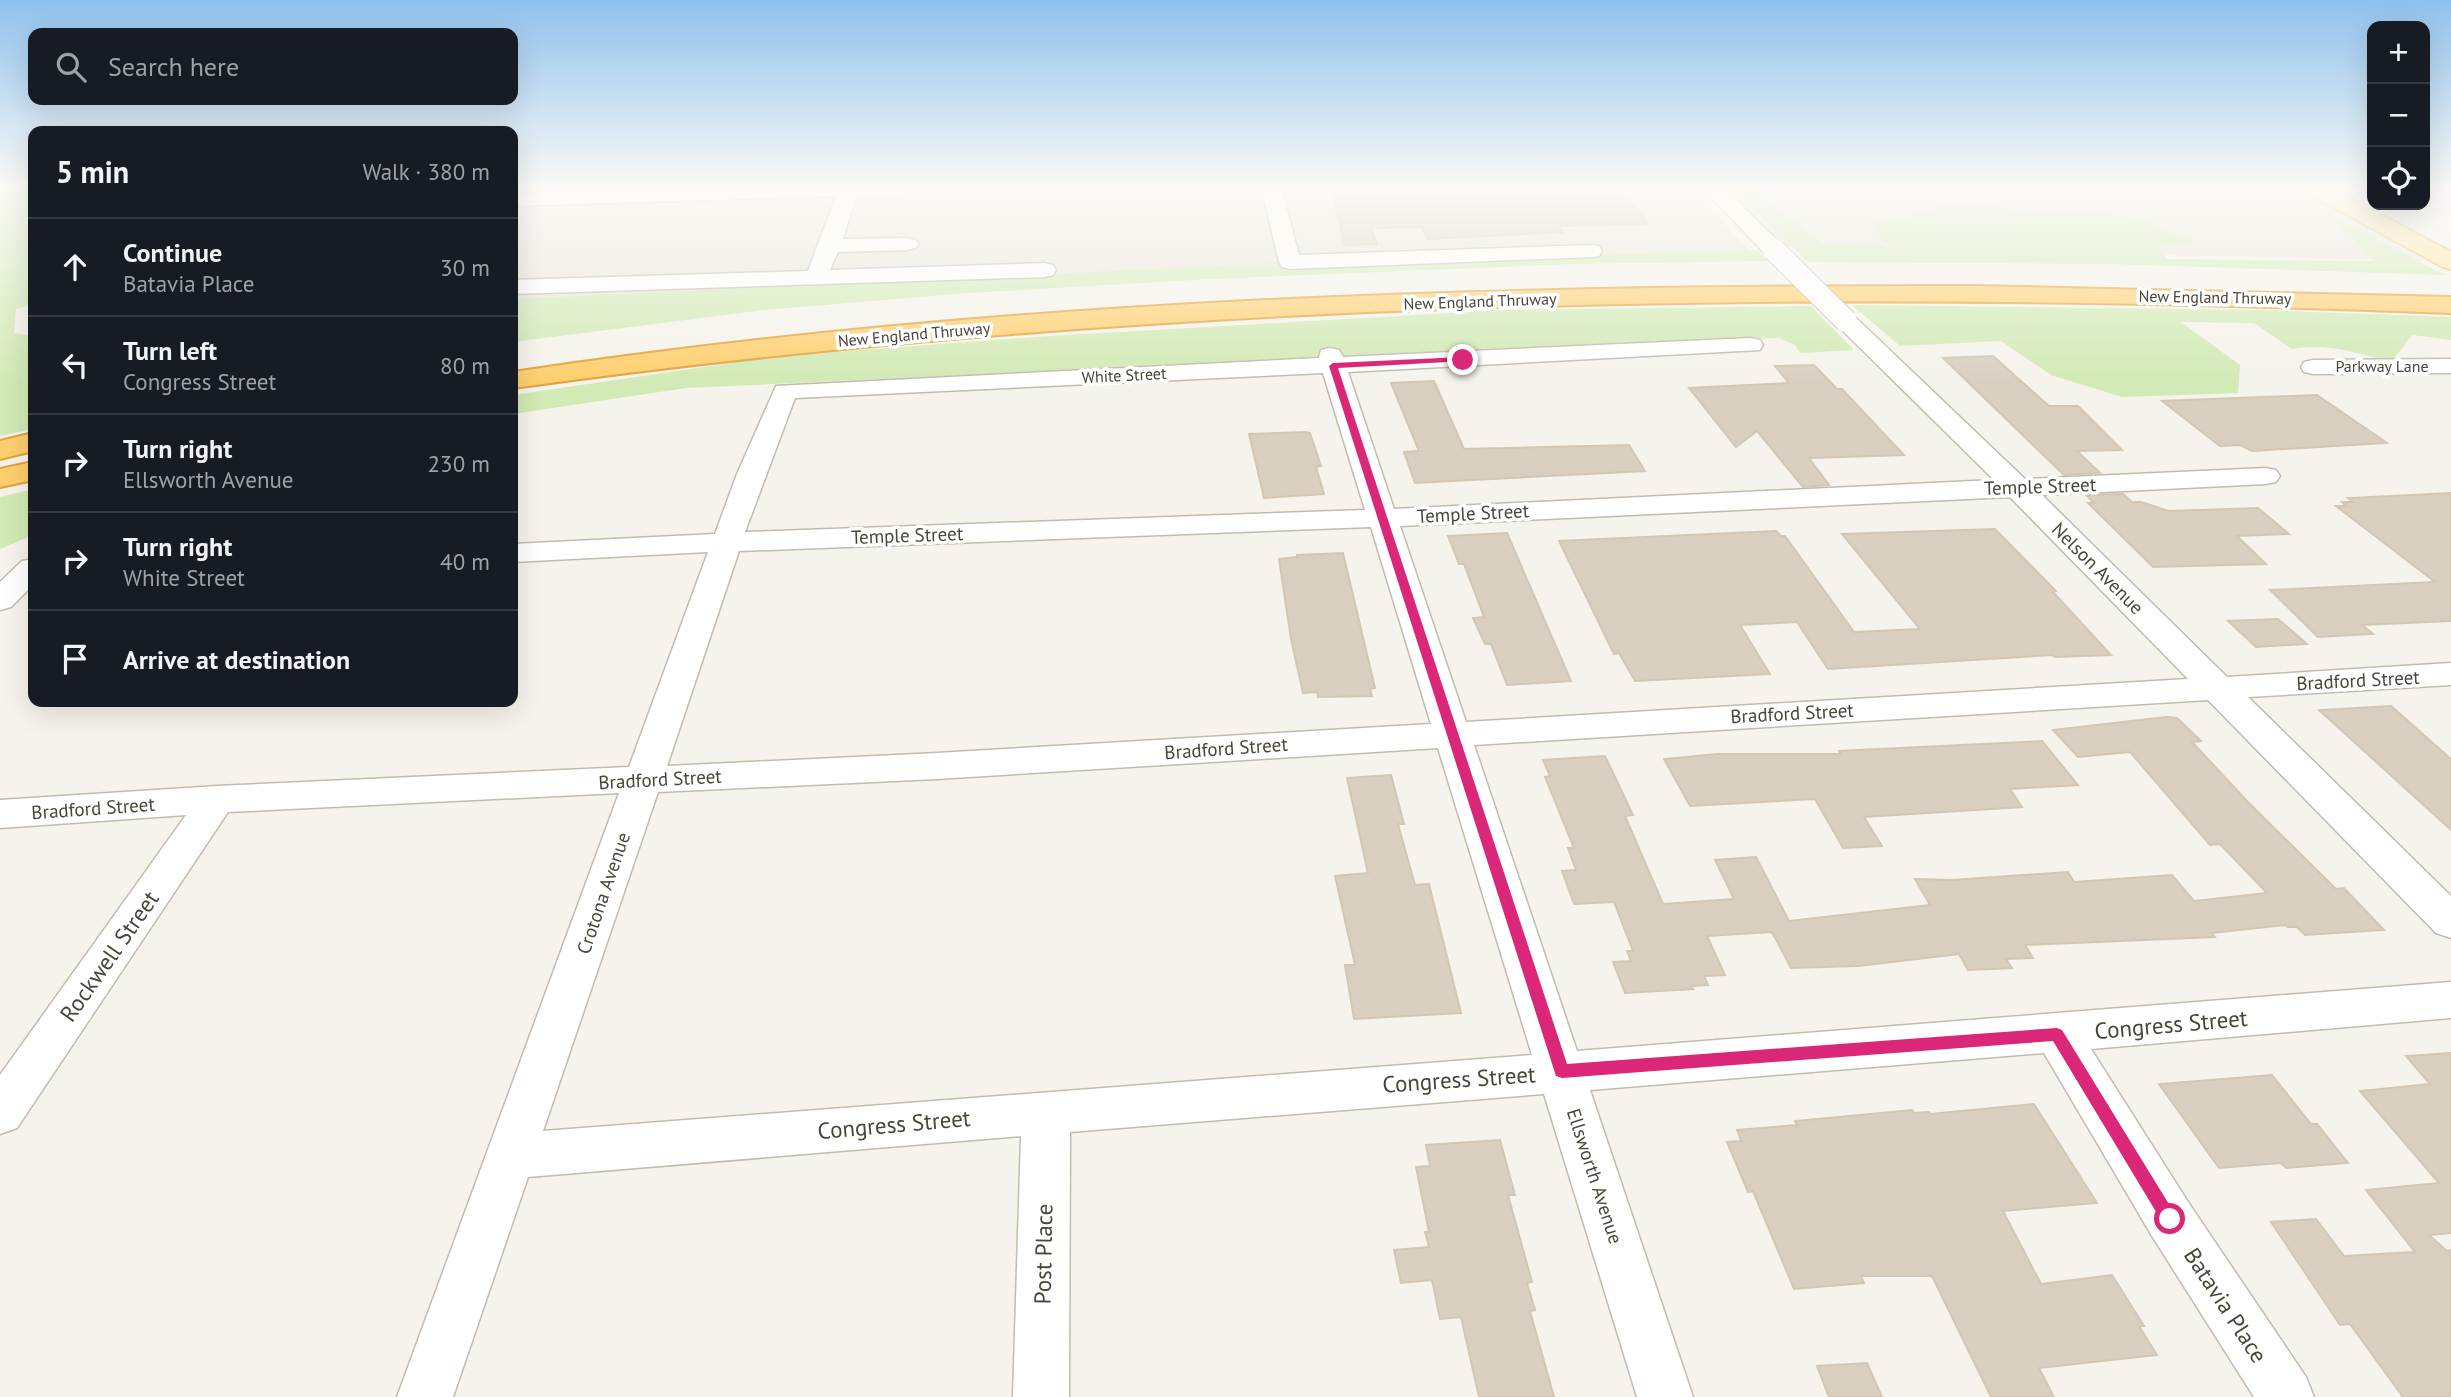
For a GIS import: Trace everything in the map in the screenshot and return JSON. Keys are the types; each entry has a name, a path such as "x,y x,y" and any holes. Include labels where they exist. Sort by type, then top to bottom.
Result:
{"highway":[{"name":"New England Thruway","path":"923,309 1235,289 1671,275 2097,275 2451,286"},
{"name":"New England Thruway","path":"518,379 708,354 896,335 1216,312 1470,300 1946,293 2176,296 2451,305"},
{"path":"0,450 28,443"},
{"path":"0,478 28,472"}],"street":[{"path":"816,278 827,252"},
{"path":"1288,252 1290,262 1558,252"},
{"name":"Nelson Avenue","path":"1776,252 2016,486 2451,922"},
{"path":"518,287 1045,270"},
{"name":"White Street","path":"785,390 1331,360 1463,360 1751,345"},
{"name":"Ellsworth Avenue","path":"1331,360 1665,1397"},
{"name":"Parkway Lane","path":"2313,367 2451,366"},
{"name":"Crotona Avenue","path":"425,1397 727,542 785,390"},
{"name":"Temple Street","path":"518,553 727,542 1383,518 2016,486 2266,477"},
{"path":"0,600 28,573"},
{"name":"Bradford Street","path":"0,814 218,799 937,766 2451,674"},
{"name":"Rockwell Street","path":"0,1113 218,799"},
{"name":"Congress Street","path":"510,1156 2057,1034 2451,1000"},
{"name":"Batavia Place","path":"2057,1034 2170,1219 2286,1397"},
{"name":"Post Place","path":"1041,1397 1046,1112"}],"shaded area":[{"path":"518,252 1751,252 1754,255 518,306"},
{"path":"2047,252 2409,252 2425,261"}],"green space":[{"path":"0,252 28,252 28,305 16,309 14,333 28,335 28,430 0,436"},
{"path":"1689,252 1759,252 1768,261 1573,264 1212,279 969,293 764,310 518,341 518,299 1282,263 1294,265"},
{"path":"1798,252 2162,252 2167,259 2374,261 2367,252 2401,252 2445,275 2110,264 1808,262"},
{"path":"1852,305 2260,310 2451,317 2451,340 2412,335 2393,360 2386,361 2328,348 2292,349 2254,323 2181,322 2240,365 2238,393 2122,397 2051,375 2001,341 1900,346"},
{"path":"1811,306 1854,350 1800,353 1795,345 1779,338 686,388 518,413 518,394 779,356 1049,336 1504,310"},
{"path":"28,490 28,537 0,549 0,497"}],"building":[{"path":"1993,356 2049,406 2078,406 2122,450 2077,451 2100,473 2064,475 1943,358"},
{"path":"1814,365 1837,389 1842,389 1904,455 1809,458 1829,485 1803,487 1757,431 1736,447 1689,388 1789,383 1775,366"},
{"path":"1434,381 1464,449 1629,445 1645,471 1415,483 1404,452 1419,451 1391,383"},
{"path":"2317,395 2387,443 2252,451 2240,445 2220,446 2162,401"},
{"path":"1310,433 1321,466 1316,467 1324,494 1264,498 1249,434"},
{"path":"2451,493 2451,621 2362,625 2373,634 2318,637 2270,590 2435,582 2336,506 2346,506 2342,502 2353,502 2348,498"},
{"path":"2123,494 2132,502 2141,502 2169,511 2258,508 2289,534 2237,536 2266,564 2153,567 2088,503 2094,503 2086,495"},
{"path":"1995,529 2056,591 2053,592 2111,655 2053,655 1828,669 1797,622 1740,625 1770,674 1635,681 1619,653 1614,654 1559,541 1776,531 1785,536 1854,632 1920,629 1842,534"},
{"path":"1507,533 1571,681 1507,685 1491,644 1485,644 1473,618 1484,617 1464,564 1459,564 1448,536"},
{"path":"1343,553 1375,688 1370,689 1372,696 1318,697 1317,692 1303,693 1291,639 1279,559 1297,555"},
{"path":"2278,619 2307,644 2256,647 2228,621"},
{"path":"2391,706 2451,759 2451,830 2319,710"},
{"path":"2177,718 2201,741 2192,742 2336,889 2344,888 2384,930 2305,935 2297,927 2285,925 2212,933 2215,937 2025,945 2033,958 2006,959 2012,968 1968,970 1959,954 1859,966 1791,968 1772,932 1707,936 1725,975 1704,976 1708,985 1691,986 1693,989 1625,993 1613,962 1631,961 1627,951 1633,951 1614,902 1574,904 1562,871 1576,870 1568,848 1574,848 1545,777 1550,776 1543,760 1605,756 1633,815 1625,816 1663,904 1734,899 1715,860 1756,857 1789,921 1930,905 1915,879 1952,880 2068,872 2074,882 2172,875 2194,901 2267,893 2220,844 2210,845 2130,752 2078,757 2053,730"},
{"path":"2042,741 2078,785 2010,789 2022,807 1864,817 1882,846 1843,848 1815,799 1690,806 1664,759 1717,754 1841,754 1839,751"},
{"path":"1391,775 1404,824 1398,824 1415,885 1429,884 1461,1013 1354,1019 1345,965 1355,965 1335,876 1368,873 1347,778"},
{"path":"2451,1053 2451,1233 2429,1235 2447,1251 2451,1250 2451,1397 2403,1397 2350,1324 2340,1325 2271,1222 2316,1219 2344,1256 2415,1252 2366,1190 2439,1183 2360,1091 2430,1084 2406,1056"},
{"path":"2272,1075 2311,1124 2317,1124 2348,1163 2286,1168 2281,1163 2219,1168 2159,1084"},
{"path":"2034,1104 2097,1203 2003,1211 2041,1284 2112,1275 2144,1326 2139,1326 2157,1355 2039,1368 2054,1397 1991,1397 1932,1276 1861,1276 1864,1283 1794,1289 1753,1191 1748,1192 1727,1142 1741,1141 1737,1130 1797,1125 1795,1121 1912,1110 1914,1113 1930,1114"},
{"path":"1500,1140 1515,1195 1508,1195 1532,1282 1527,1283 1535,1310 1530,1311 1554,1397 1479,1397 1461,1317 1440,1319 1432,1280 1401,1283 1394,1250 1429,1247 1425,1232 1429,1232 1416,1167 1430,1166 1426,1145"},
{"path":"1867,1363 1882,1397 1829,1397 1817,1366"}],"route":[{"path":"1463,360 1333,366 1562,1071 2057,1034 2170,1219"}]}
